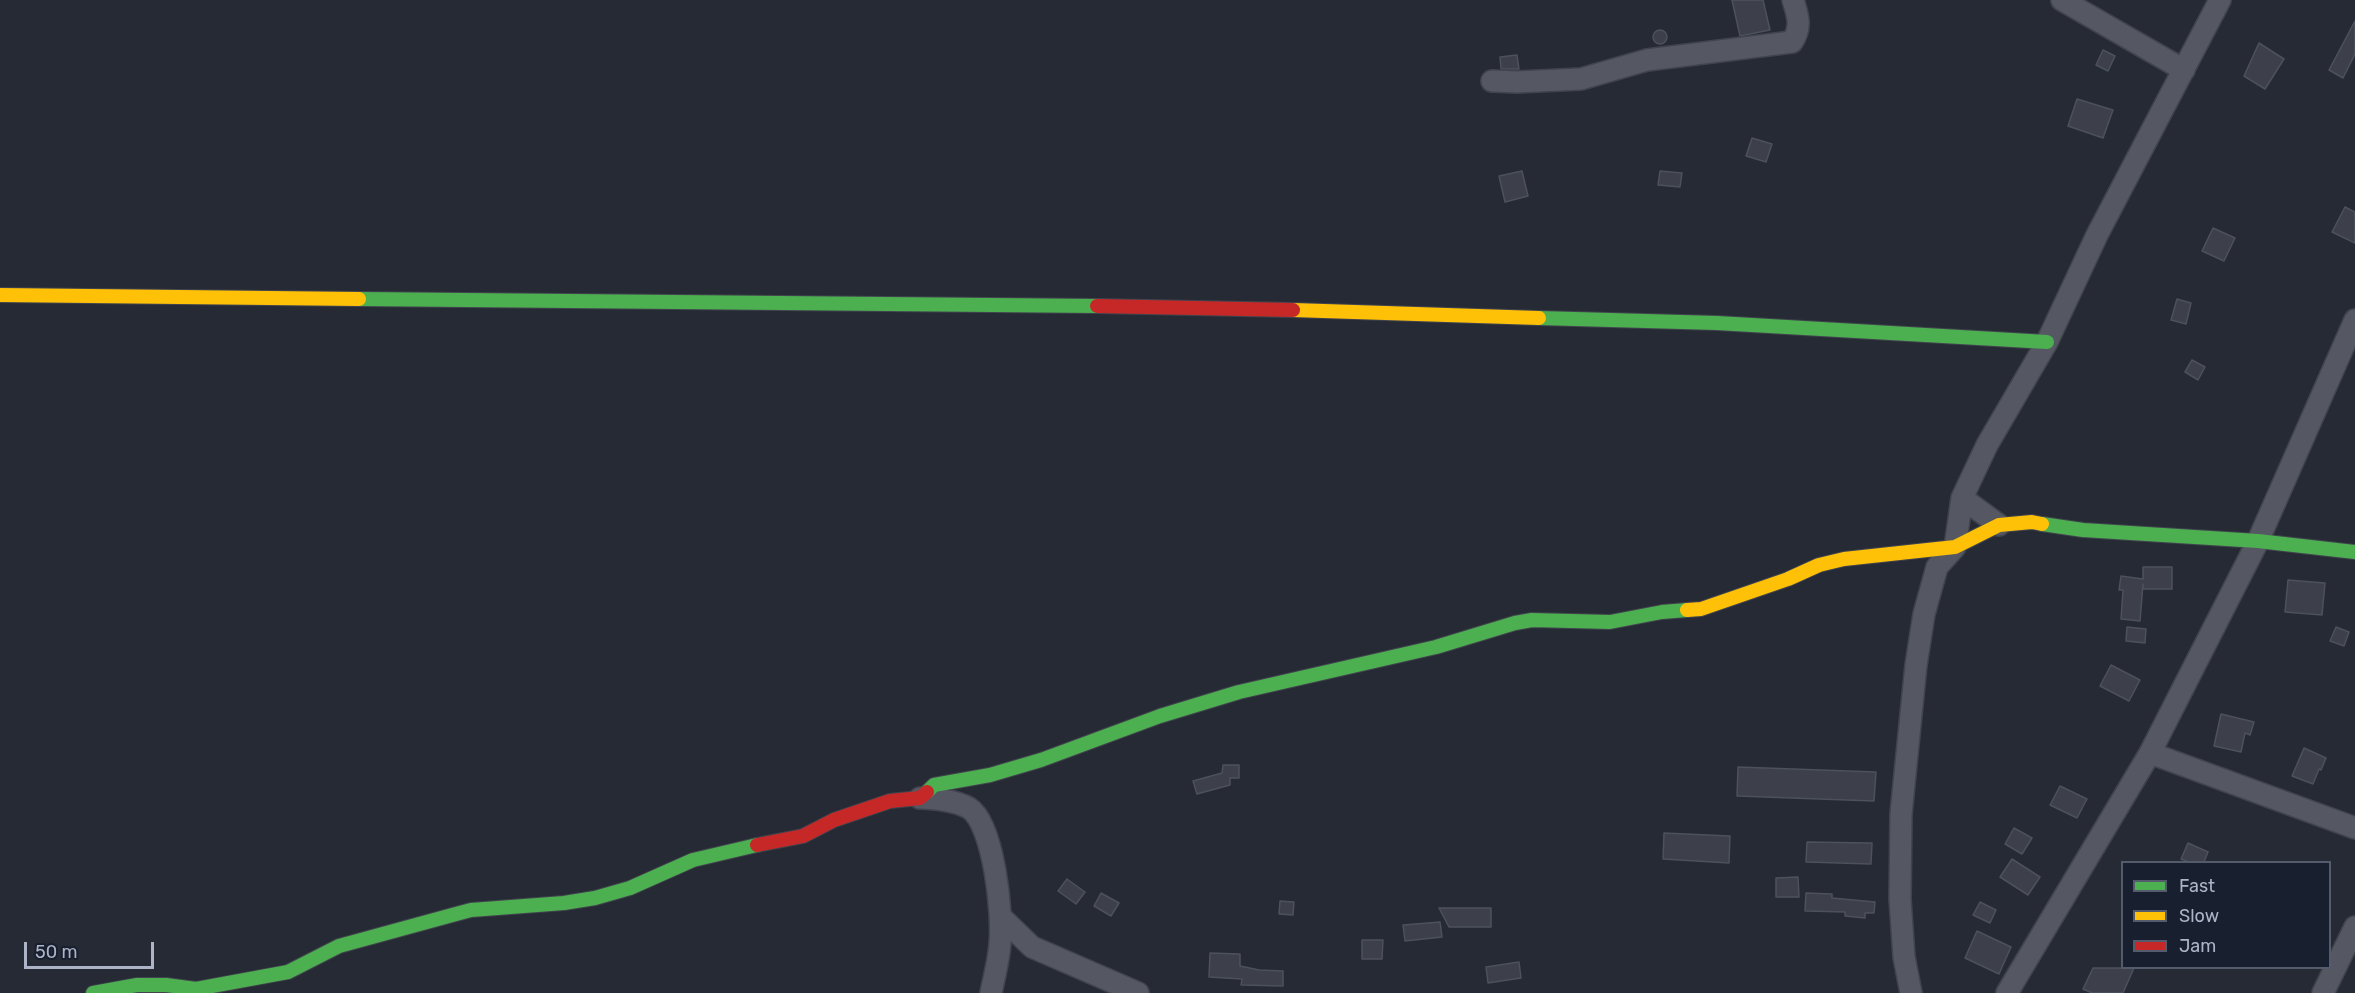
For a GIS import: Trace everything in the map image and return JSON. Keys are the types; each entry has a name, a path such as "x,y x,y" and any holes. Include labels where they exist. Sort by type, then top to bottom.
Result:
{"street":[{"path":"1492,81 1581,79 1647,60 1792,42 1799,32 1798,16 1793,0"},
{"path":"2062,0 2184,70"},
{"path":"1911,993 1904,957 1900,899 1902,802 1916,665 1924,614 1937,567 1955,547 1962,498 1987,445 2047,342 2097,236 2220,0"},
{"path":"0,295 1188,308 1717,323 2047,342"},
{"path":"2005,992 2150,753 2258,541 2355,320"},
{"path":"1962,498 1999,525"},
{"path":"920,798 934,785 1010,769 1160,716 1239,692 1436,647 1515,623 1559,619 1610,622 1662,612 1701,609 1819,565 1835,561 1955,547 1999,525 2032,522 2083,530 2258,541 2355,552"},
{"path":"2150,753 2355,828"},
{"path":"93,993 137,985 166,985 196,989 288,972 339,946 471,910 596,898 630,888 693,860 738,848 803,836 834,820 890,801 920,798 951,802 970,809 987,836 1002,917 998,961 991,993"},
{"path":"1002,917 1032,947 1138,993"},
{"path":"2323,993 2355,927"},
{"path":"998,961 1032,947"}],"building":[{"path":"1732,0 1763,0 1770,30 1740,36"},
{"path":"2355,21 2355,54 2343,78 2329,70"},
{"path":"1657,30 1663,30 1667,37 1663,44 1657,44 1653,40 1653,34"},
{"path":"2259,43 2284,59 2265,89 2244,76"},
{"path":"2103,50 2115,56 2108,71 2096,65"},
{"path":"1517,55 1519,69 1501,69 1500,57"},
{"path":"2077,99 2113,110 2103,138 2068,126"},
{"path":"1752,138 1772,144 1766,162 1746,156"},
{"path":"1522,171 1528,196 1505,202 1499,176"},
{"path":"1660,171 1682,173 1680,187 1658,185"},
{"path":"2345,207 2355,212 2355,243 2332,232"},
{"path":"2213,228 2235,238 2224,261 2202,251"},
{"path":"2177,299 2191,303 2186,324 2171,320"},
{"path":"2192,360 2205,367 2198,380 2185,372"},
{"path":"2143,567 2172,567 2172,589 2143,589 2143,584 2140,621 2121,619 2123,590 2119,590 2121,576 2143,579"},
{"path":"2288,580 2325,583 2322,615 2285,612"},
{"path":"2127,627 2146,629 2145,643 2126,641"},
{"path":"2336,627 2349,632 2344,646 2330,641"},
{"path":"2111,665 2140,680 2129,701 2100,686"},
{"path":"2221,714 2254,722 2250,735 2245,733 2241,752 2214,746"},
{"path":"2304,748 2326,758 2313,784 2292,776"},
{"path":"1223,765 1239,765 1239,778 1230,778 1230,785 1197,794 1193,781 1222,773"},
{"path":"1738,767 1876,772 1874,801 1737,796"},
{"path":"2060,786 2087,799 2077,818 2050,805"},
{"path":"2014,828 2032,838 2022,854 2005,844"},
{"path":"1664,833 1730,836 1729,863 1663,859"},
{"path":"1807,842 1872,843 1871,864 1806,862"},
{"path":"2188,843 2208,852 2204,861 2181,859"},
{"path":"2012,859 2040,877 2028,895 2000,877"},
{"path":"1798,877 1799,897 1776,897 1776,878"},
{"path":"1067,879 1085,892 1076,904 1058,891"},
{"path":"1101,893 1119,903 1111,916 1094,906"},
{"path":"1806,893 1832,894 1832,898 1875,902 1874,913 1865,913 1865,918 1845,916 1845,912 1805,911"},
{"path":"1280,901 1294,902 1293,915 1279,914"},
{"path":"1980,902 1996,910 1990,923 1973,915"},
{"path":"1439,908 1491,908 1491,927 1449,927"},
{"path":"1440,922 1442,937 1405,941 1403,925"},
{"path":"1977,931 2011,947 1999,974 1965,958"},
{"path":"1362,940 1383,940 1382,959 1362,959"},
{"path":"1210,953 1240,954 1240,966 1283,971 1283,986 1241,985 1242,979 1209,977"},
{"path":"1519,962 1521,978 1488,983 1486,967"},
{"path":"2093,968 2134,969 2123,993 2092,993 2083,989"}],"traffic: fast":[{"path":"359,299 1097,306"},
{"path":"1539,318 1717,323 2047,342"},
{"path":"2042,524 2083,530 2258,541 2355,552"},
{"path":"927,792 934,785 990,775 1041,760 1160,716 1239,692 1436,647 1515,623 1532,620 1610,622 1662,612 1687,610"},
{"path":"93,993 137,985 166,985 196,989 288,972 339,946 456,914 471,910 564,903 595,898 630,888 693,860 757,845"}],"traffic: slow":[{"path":"0,295 359,299"},
{"path":"1293,310 1539,318"},
{"path":"1687,610 1701,609 1788,579 1819,565 1844,559 1955,547 1999,525 2032,522 2042,524"}],"traffic: jam":[{"path":"1097,306 1293,310"},
{"path":"757,845 803,836 834,820 890,801 920,798 927,792"}]}
